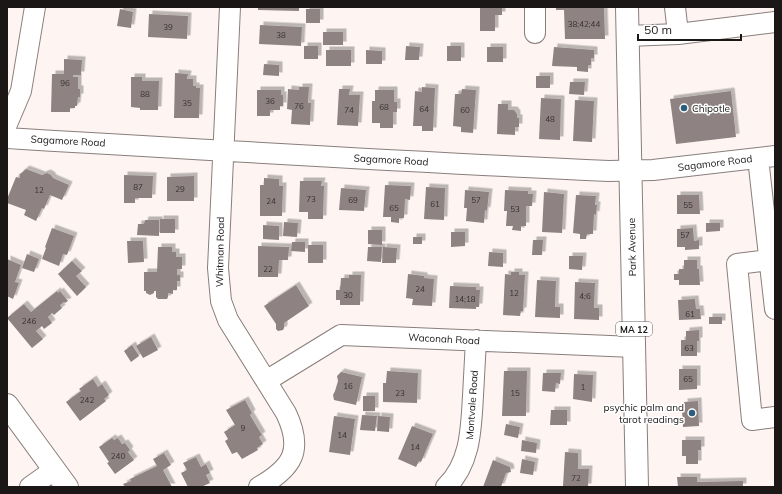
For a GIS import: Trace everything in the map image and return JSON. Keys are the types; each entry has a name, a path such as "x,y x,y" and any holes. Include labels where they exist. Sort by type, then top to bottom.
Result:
{"main road":[{"name":"Park Avenue","path":"627,7 637,487"},
{"path":"7,405 67,487"}],"street":[{"path":"7,124 21,91 35,7"},
{"name":"Whitman Road","path":"230,7 218,268 221,301 228,320 290,421 294,443 294,451 288,465 274,478 259,487"},
{"path":"535,7 535,33"},
{"path":"675,7 678,34"},
{"path":"628,36 678,34 775,22"},
{"name":"Sagamore Road","path":"7,138 309,156 609,171 653,170 766,157"},
{"path":"766,157 769,260 775,310"},
{"path":"769,260 738,264 752,420 775,417"},
{"name":"Waconah Road","path":"266,381 341,335 634,347"},
{"name":"Montvale Road","path":"446,487 459,469 469,442 476,340"},
{"path":"30,487 54,470"}],"building":[{"path":"258,7 299,7 299,11 258,10"},
{"path":"480,7 502,7 502,15 495,15 495,31 480,31"},
{"path":"556,7 604,8 605,39 565,39 564,10 556,10"},
{"path":"120,9 133,12 131,28 117,26"},
{"path":"306,9 320,9 320,23 306,23"},
{"path":"149,14 188,16 187,39 148,37"},
{"path":"260,25 302,27 301,46 259,44"},
{"path":"323,32 343,32 343,45 323,45"},
{"path":"304,46 318,46 318,59 304,59"},
{"path":"406,46 420,47 419,60 405,60"},
{"path":"447,46 461,46 461,61 447,61"},
{"path":"487,47 503,47 503,62 487,62"},
{"path":"554,47 594,50 594,58 591,58 591,65 588,65 588,72 577,71 577,67 552,66"},
{"path":"326,50 351,50 351,66 326,66"},
{"path":"366,50 382,51 382,64 366,64"},
{"path":"64,59 82,60 81,75 73,75 73,77 78,77 80,97 78,97 77,106 75,106 75,108 70,108 70,112 51,112 52,74 64,74"},
{"path":"264,64 279,65 279,76 263,75"},
{"path":"175,73 188,74 187,79 193,79 193,86 200,88 199,118 174,118"},
{"path":"536,76 550,76 550,88 536,88"},
{"path":"131,77 142,77 142,81 159,81 158,110 140,110 140,108 131,107"},
{"path":"570,82 585,82 584,95 569,94"},
{"path":"299,87 309,87 308,103 311,103 310,125 291,124 292,110 287,109 288,89 299,90"},
{"path":"422,87 435,88 433,131 422,131 422,126 413,126 415,91 422,92"},
{"path":"339,89 350,89 349,95 360,95 358,126 337,125"},
{"path":"462,89 476,90 473,133 461,132 461,127 453,126 455,94 461,94"},
{"path":"257,90 281,90 281,95 283,95 283,106 280,106 280,110 270,110 270,116 257,116"},
{"path":"375,90 394,90 394,102 397,102 397,112 393,112 393,128 380,128 380,123 372,123 372,101 375,101"},
{"path":"731,91 736,137 676,144 670,99"},
{"path":"541,98 561,99 560,140 539,139"},
{"path":"575,100 594,101 592,142 573,141"},
{"path":"498,104 508,104 508,110 514,110 517,114 517,118 519,118 519,127 515,127 515,135 497,134"},
{"path":"26,169 42,175 47,173 53,178 69,185 62,200 50,195 44,209 42,208 36,221 24,215 26,210 7,203 7,199 16,177 20,178 20,174"},
{"path":"124,175 153,176 152,198 135,198 135,203 124,203"},
{"path":"194,176 194,201 167,201 167,177"},
{"path":"264,178 279,179 279,186 283,186 282,216 260,216 260,185 264,185"},
{"path":"300,181 322,181 321,186 324,186 323,219 308,219 308,212 299,212"},
{"path":"385,185 411,186 410,200 405,199 404,218 399,218 399,223 391,222 391,217 383,217"},
{"path":"426,187 445,188 444,220 424,219"},
{"path":"341,188 366,190 364,211 339,210"},
{"path":"465,190 489,192 484,223 466,221 467,208 464,208"},
{"path":"505,190 528,191 528,194 533,194 532,206 526,206 526,226 521,226 521,231 512,230 513,226 506,226 507,211 504,211"},
{"path":"544,192 564,194 562,233 542,232"},
{"path":"576,195 596,196 595,205 597,205 596,215 594,214 593,234 587,234 586,239 580,239 580,234 573,233"},
{"path":"677,195 699,195 700,214 677,214"},
{"path":"160,219 175,219 175,233 160,233"},
{"path":"145,220 159,220 159,236 137,235 138,224 144,224"},
{"path":"284,222 298,223 297,237 283,236"},
{"path":"706,223 720,223 720,231 706,232"},
{"path":"263,225 279,226 279,240 263,239"},
{"path":"52,228 74,236 67,255 63,254 59,266 42,259"},
{"path":"693,228 694,241 699,240 699,249 685,250 685,247 677,247 677,229"},
{"path":"368,230 382,230 382,245 368,244"},
{"path":"451,232 465,232 465,246 451,247"},
{"path":"413,237 422,237 422,244 413,244"},
{"path":"533,240 543,240 542,255 532,255"},
{"path":"127,241 143,241 144,262 128,263"},
{"path":"292,242 305,242 305,252 291,251"},
{"path":"308,245 323,245 323,263 308,263"},
{"path":"258,246 289,247 288,260 279,260 278,277 258,277"},
{"path":"158,247 172,247 172,252 176,252 176,257 182,257 182,269 177,269 177,275 180,275 180,281 177,281 177,290 173,290 173,294 168,293 167,299 158,299 156,297 156,291 150,295 144,291 144,272 157,272"},
{"path":"368,247 382,247 381,262 367,261"},
{"path":"383,247 397,248 396,263 382,263"},
{"path":"489,252 503,253 503,267 488,266"},
{"path":"27,254 39,259 34,272 22,268"},
{"path":"569,256 583,256 582,270 569,269"},
{"path":"7,259 21,265 15,282 19,283 13,299 7,296"},
{"path":"684,260 697,260 700,285 679,285 679,280 674,280 674,274 679,274 679,269 684,269"},
{"path":"72,261 82,271 76,276 86,287 77,296 58,274"},
{"path":"511,272 519,272 519,275 525,275 523,311 521,311 520,316 503,315 505,274 511,275"},
{"path":"408,274 434,279 432,306 412,305 413,299 406,298"},
{"path":"349,275 361,275 360,305 340,305 340,300 336,300 336,290 340,290 341,278 349,278"},
{"path":"537,280 556,281 555,307 560,307 560,318 535,317"},
{"path":"575,282 595,283 594,308 599,308 599,320 574,319"},
{"path":"296,285 309,306 284,323 283,330 278,331 276,329 276,324 264,306"},
{"path":"450,286 476,287 476,290 480,290 479,307 476,307 476,309 449,308"},
{"path":"57,291 58,293 60,291 68,301 60,305 62,308 54,315 52,313 48,317 52,323 44,329 42,326 36,331 43,339 32,348 7,318 24,304 31,312"},
{"path":"695,299 696,309 700,309 701,319 679,320 678,300"},
{"path":"709,317 722,317 722,324 709,324"},
{"path":"699,330 697,356 681,356 681,340 686,340 686,331"},
{"path":"151,337 158,350 143,358 136,346"},
{"path":"132,345 139,356 131,362 124,351"},
{"path":"679,369 697,369 697,389 679,390"},
{"path":"387,371 418,373 417,403 383,402 383,383 386,383"},
{"path":"504,371 527,371 526,416 502,416"},
{"path":"341,372 362,377 356,405 334,400 333,395 338,381 337,376"},
{"path":"543,373 561,373 560,384 556,383 555,392 542,391"},
{"path":"574,374 593,375 592,402 573,399"},
{"path":"93,379 98,387 102,384 109,395 104,399 106,401 80,421 66,402 81,391 79,389"},
{"path":"363,396 375,396 375,411 363,411"},
{"path":"245,400 252,413 250,415 262,435 259,437 263,444 257,448 258,450 242,459 237,452 232,454 225,441 228,439 224,432 235,425 226,410"},
{"path":"698,401 699,426 683,427 682,410 685,410 684,402"},
{"path":"551,410 567,410 567,425 550,425"},
{"path":"362,415 377,416 375,431 360,430"},
{"path":"334,416 355,419 350,455 329,452"},
{"path":"378,416 390,417 389,432 377,431"},
{"path":"506,424 520,427 518,438 504,435"},
{"path":"412,426 433,434 421,462 419,461 416,467 398,459"},
{"path":"112,438 114,440 118,438 122,444 125,443 130,450 128,452 134,460 115,474 107,463 109,462 99,447"},
{"path":"522,440 537,443 536,453 521,451"},
{"path":"682,440 701,440 701,450 698,450 698,464 686,464 686,456 682,456"},
{"path":"565,452 578,453 578,469 589,469 588,487 563,486"},
{"path":"164,453 171,465 163,470 172,487 125,487 123,484 131,481 130,479 157,466 153,459"},
{"path":"196,457 201,467 206,464 210,473 206,475 210,483 201,487 188,487 181,473 187,470 183,463"},
{"path":"522,459 535,462 533,475 520,473"},
{"path":"493,460 510,467 511,472 506,473 501,487 483,487"},
{"path":"677,477 697,477 697,482 743,481 743,487 678,487"}],"place":[{"name":"Chipotle","path":"684,108"},
{"name":"psychic palm and tarot readings","path":"692,413"}]}
